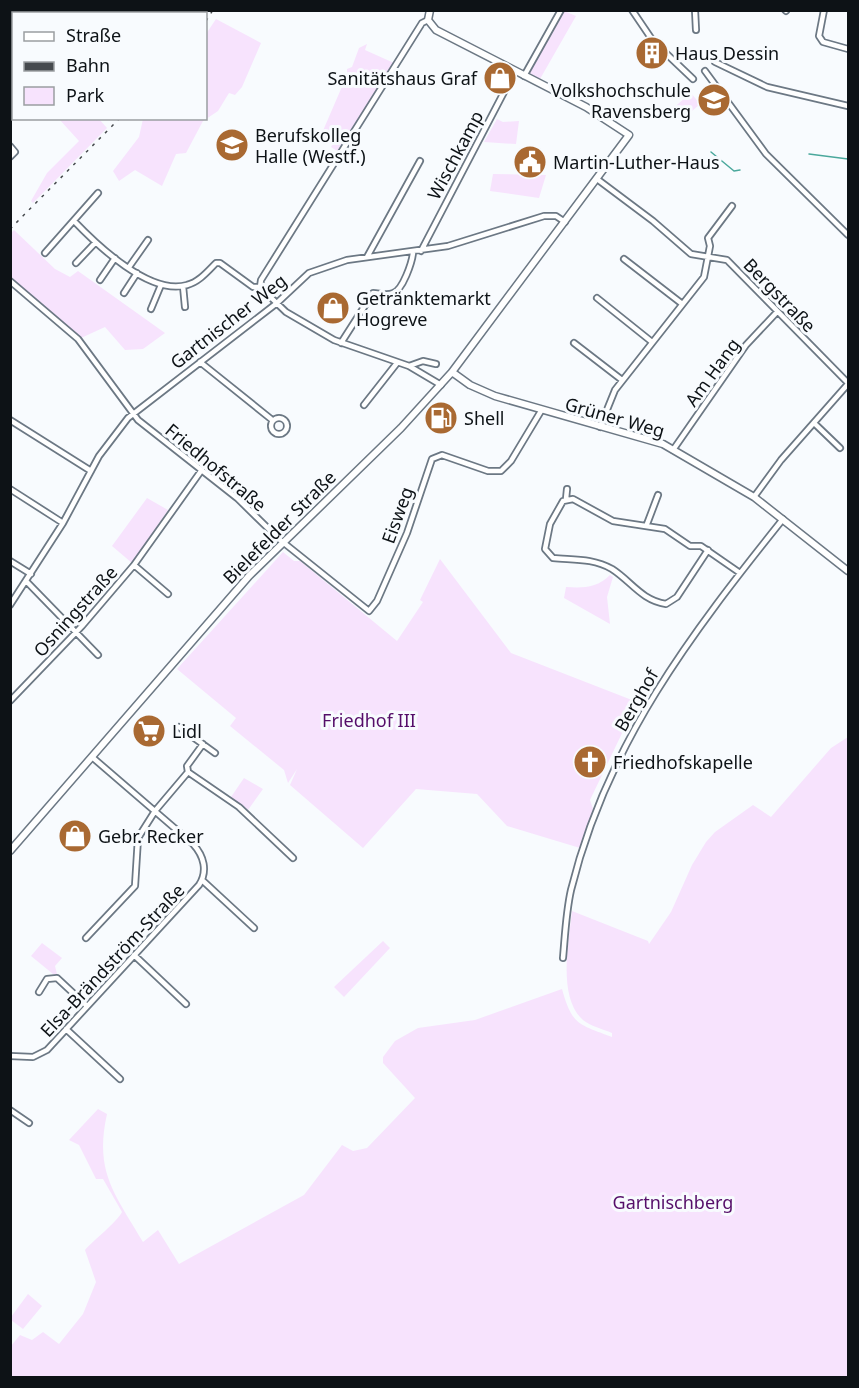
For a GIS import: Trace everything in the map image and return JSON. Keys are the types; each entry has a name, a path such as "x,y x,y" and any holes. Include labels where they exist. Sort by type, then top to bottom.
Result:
{"street":[{"path":"430,10 428,20 436,30 524,76 561,10"},
{"path":"632,10 653,41 693,79"},
{"path":"695,10 696,30"},
{"path":"824,10 819,36 823,42 849,49"},
{"path":"260,287 261,280 422,23 428,20"},
{"path":"715,62 767,87 849,106"},
{"name":"Wischkamp","path":"421,251 420,247 515,71"},
{"path":"705,71 765,154 849,235"},
{"name":"Bielefelder Straße","path":"10,851 207,624 283,542 453,372 629,135 603,116 524,76"},
{"path":"10,146 15,152 10,157"},
{"path":"367,257 420,161"},
{"name":"Bergstraße","path":"597,179 654,221 691,254 727,260 849,384"},
{"path":"45,253 98,193"},
{"path":"600,427 606,408 622,380 681,303 704,277 708,257 708,238 732,206"},
{"name":"Gartnischer Weg","path":"10,605 63,523 91,471 133,413 277,303 309,273 328,265 367,257 412,253 448,246 544,216 556,216 566,222"},
{"path":"74,221 95,243 115,258 160,285 183,286 196,281 216,263 223,264 253,287 260,287 286,312 341,343 409,366 441,385"},
{"path":"129,267 148,240"},
{"path":"76,262 95,243"},
{"path":"341,343 373,293 392,294 398,291 412,260 412,253"},
{"path":"100,280 115,258"},
{"path":"624,259 681,303"},
{"path":"124,293 137,273"},
{"name":"Friedhofstraße","path":"10,281 78,339 133,413 201,471 237,498 283,542"},
{"path":"151,309 160,285"},
{"path":"183,286 185,307"},
{"path":"597,298 652,342"},
{"name":"Am Hang","path":"673,450 746,345 777,312"},
{"path":"574,342 622,380"},
{"path":"200,362 271,419"},
{"path":"409,366 423,362 436,364"},
{"path":"364,405 397,363"},
{"name":"Grüner Weg","path":"453,372 470,385 541,411 663,444 754,497 849,571"},
{"path":"754,497 782,459 849,384"},
{"name":"Eisweg","path":"283,542 369,611 377,601 407,533 432,459 442,455 488,471 501,471 512,461 541,411"},
{"path":"12,423 91,471"},
{"path":"814,423 840,447"},
{"name":"Osningstraße","path":"10,700 75,633 134,565 201,471"},
{"path":"10,489 63,523"},
{"path":"567,489 566,499 550,524 546,544 547,553 553,558 577,559 603,565 617,573 639,593 666,604 674,600 708,550"},
{"path":"647,524 658,495"},
{"path":"566,499 578,501 613,522 647,524 665,529 690,546 701,546 708,550 740,573"},
{"name":"Berghof","path":"563,958 570,892 592,823 645,706 673,663 783,519"},
{"path":"10,561 31,574"},
{"name":"Osningstraße","path":"134,565 168,594"},
{"path":"27,582 98,655"},
{"path":"179,728 215,753"},
{"path":"86,938 135,886 138,838 155,811 188,771 188,766 203,744"},
{"name":"Elsa-Brändström-Straße","path":"10,1056 25,1058 40,1054 134,956 202,880 204,862 198,849 92,757"},
{"path":"188,771 239,807 293,858"},
{"path":"202,880 254,928"},
{"path":"134,956 186,1004"},
{"path":"39,992 47,979 57,978 87,1006"},
{"path":"66,1029 120,1079"},
{"path":"10,1110 28,1123"}],"green space":[{"path":"564,11 576,16 540,79 529,74"},
{"path":"216,19 261,43 242,87 235,95 229,93 218,111 207,118 207,32"},
{"path":"367,44 365,50 394,63 337,151 331,147 333,144 316,138 317,134 322,133 347,75 347,69 352,67 359,48"},
{"path":"691,93 700,104 682,120 672,109"},
{"path":"497,119 503,122 519,121 516,144 484,142"},
{"path":"60,120 100,120 107,128 33,203 31,201 47,173 79,141"},
{"path":"143,120 204,120 186,153 176,154 162,186 135,170 119,181 113,171 139,137"},
{"path":"493,174 546,175 539,198 490,191"},
{"path":"14,230 55,269 70,277 78,271 165,333 143,349 125,350 105,327 81,338 11,279 10,234"},
{"path":"147,498 168,510 132,563 112,546"},
{"name":"Friedhof III","path":"283,552 294,561 300,561 397,641 423,602 420,600 440,559 511,653 637,702 590,800 593,809 580,848 507,826 477,794 416,789 363,848 290,785 297,769 288,783 284,770 230,726 236,718 177,669"},
{"path":"610,575 613,577 607,597 610,624 564,598 566,587 589,586"},
{"name":"Gartnischberg","path":"848,737 848,1377 11,1377 11,1346 20,1335 32,1340 43,1332 59,1344 83,1314 96,1282 85,1250 116,1221 122,1212 103,1179 96,1179 79,1145 69,1140 98,1109 107,1114 103,1152 105,1167 116,1196 143,1242 158,1230 179,1264 304,1195 342,1145 353,1151 367,1148 415,1098 383,1063 383,1057 395,1041 418,1028 475,1020 562,989 569,1010 578,1022 612,1037 612,1033 583,1020 575,1010 570,997 567,983 567,953 572,911 648,941 649,944 671,912 692,865 715,832 753,805 771,817 831,748"},
{"path":"244,778 263,789 248,810 231,797"},
{"path":"383,941 390,948 344,997 334,987"},
{"path":"42,943 62,958 55,966 57,974 53,974 31,956"},
{"path":"28,1294 42,1306 23,1329 11,1320 11,1317"}],"waterway":[{"path":"711,152 734,171 740,170"},
{"path":"809,154 848,159"}],"railway":[{"path":"207,19 213,10"},
{"path":"10,229 118,120"}],"place":[{"name":"Haus Dessin","path":"652,53"},
{"name":"Sanitätshaus Graf","path":"500,78"},
{"name":"Volkshochschule Ravensberg","path":"714,100"},
{"name":"Berufskolleg Halle (Westf.)","path":"232,145"},
{"name":"Martin-Luther-Haus","path":"530,162"},
{"name":"Getränktemarkt Hogreve","path":"333,308"},
{"name":"Shell","path":"441,418"},
{"name":"Lidl","path":"149,731"},
{"name":"Friedhofskapelle","path":"590,762"},
{"name":"Gebr. Recker","path":"75,836"}]}
